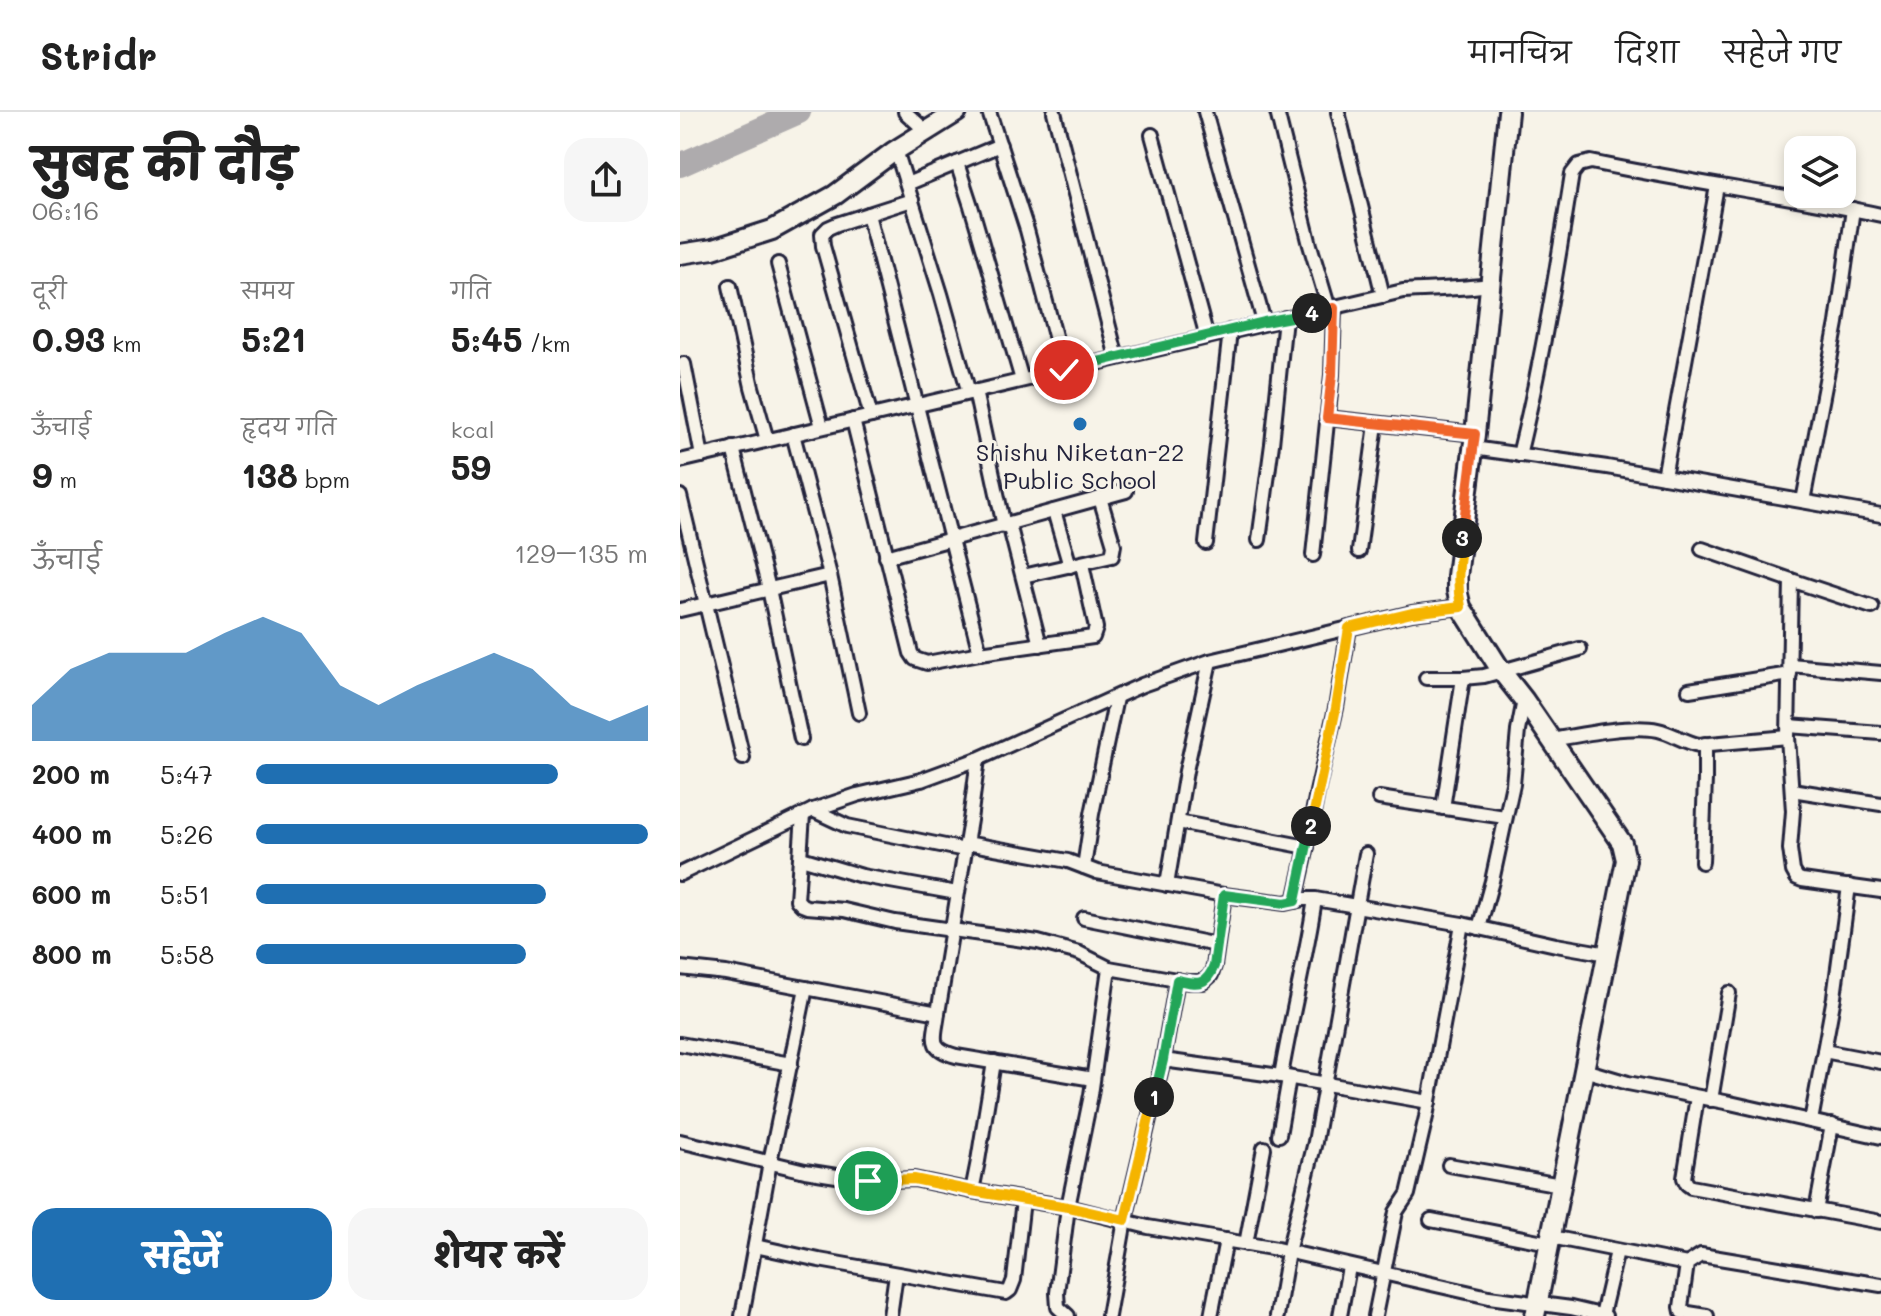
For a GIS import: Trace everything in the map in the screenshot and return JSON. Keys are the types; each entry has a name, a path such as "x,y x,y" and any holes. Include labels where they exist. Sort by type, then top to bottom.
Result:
{"street":[{"path":"905,112 926,131"},
{"path":"680,254 713,249 772,230 835,195 896,150 957,112"},
{"path":"989,112 1027,230 1064,370"},
{"path":"1054,112 1117,358"},
{"path":"1205,112 1264,322"},
{"path":"1277,112 1310,245 1331,309 1332,375 1313,555"},
{"path":"1338,112 1383,296"},
{"path":"1508,112 1457,591 1461,607 1502,672 1552,740 1625,851 1625,870 1536,1310"},
{"path":"1152,135 1207,337"},
{"path":"907,184 1000,145"},
{"path":"896,150 972,392 1040,645"},
{"path":"957,163 1022,380"},
{"path":"1519,455 1544,342 1572,174 1583,163 1881,215"},
{"path":"1664,477 1717,186"},
{"path":"871,416 822,234 828,228 912,200"},
{"path":"1803,501 1837,323 1853,209"},
{"path":"868,214 980,653"},
{"path":"778,264 822,427"},
{"path":"680,461 1403,291 1490,285"},
{"path":"730,286 767,440"},
{"path":"1259,540 1285,318"},
{"path":"1206,543 1230,331"},
{"path":"684,364 702,456"},
{"path":"1327,418 1474,441 1519,455 1881,515"},
{"path":"853,420 886,557 915,659 927,663 1095,635 1096,628 1076,565 1054,511"},
{"path":"1359,551 1376,424"},
{"path":"793,434 830,575 859,713"},
{"path":"733,448 769,589 801,739"},
{"path":"886,557 1126,491"},
{"path":"680,496 743,758"},
{"path":"1023,576 1108,558 1114,554 1100,498"},
{"path":"1702,549 1872,607"},
{"path":"680,610 830,575"},
{"path":"1791,580 1791,864 1795,876 1802,880 1881,891"},
{"path":"680,874 808,812 857,795 921,780 978,759 1142,685 1210,661 1412,613 1461,607"},
{"path":"1295,901 1336,708 1349,628"},
{"path":"1426,678 1463,678 1502,672 1580,649"},
{"path":"1167,885 1186,771 1210,661"},
{"path":"1689,690 1790,670 1881,673"},
{"path":"1443,808 1463,678"},
{"path":"1084,867 1094,801 1116,698"},
{"path":"1479,928 1513,784 1524,700"},
{"path":"1552,740 1644,729 1657,729 1688,742 1705,744 1789,732 1881,733"},
{"path":"1702,862 1705,744"},
{"path":"978,759 938,1013 936,1046 956,1056 1093,1079"},
{"path":"1792,790 1881,804"},
{"path":"1379,798 1505,817"},
{"path":"808,812 847,826 1068,861 1097,872 1167,885 1285,903 1315,899 1462,924 1608,954"},
{"path":"808,812 796,893 802,905 1038,942 1079,953 1109,968 1197,983 1207,980 1214,966 1224,895"},
{"path":"1178,822 1307,847"},
{"path":"1277,1316 1288,1252 1326,1085 1366,854"},
{"path":"801,858 862,876 957,893"},
{"path":"1811,1121 1834,997 1849,886"},
{"path":"1279,1135 1290,1023 1307,954 1315,899"},
{"path":"1084,918 1217,945"},
{"path":"1375,1316 1396,1212 1410,1189 1462,924"},
{"path":"680,968 726,973 938,1013"},
{"path":"1068,1316 1061,1312 1056,1302 1068,1207 1093,1079 1109,968"},
{"path":"1108,1316 1125,1220 1163,1060 1177,980"},
{"path":"742,1316 806,988"},
{"path":"1711,1100 1729,993"},
{"path":"680,1044 791,1064"},
{"path":"1824,1051 1881,1062"},
{"path":"1163,1060 1429,1102"},
{"path":"972,1191 994,1062"},
{"path":"1584,1070 1628,1083 1881,1137"},
{"path":"1697,1097 1684,1178 1687,1184 1697,1189 1881,1222"},
{"path":"1816,1211 1832,1125"},
{"path":"680,1141 805,1171 868,1181 914,1179 1068,1207 1148,1227 1288,1252 1536,1310 1571,1308 1603,1316 1617,1251"},
{"path":"1246,1244 1264,1148"},
{"path":"1449,1165 1561,1185"},
{"path":"755,1246 1006,1293 1014,1280 1023,1200"},
{"path":"1431,1220 1687,1264"},
{"path":"1211,1316 1226,1240"},
{"path":"1707,1316 1686,1314 1681,1310 1687,1264 1697,1256 1881,1285"},
{"path":"1340,1316 1349,1267"},
{"path":"890,1316 896,1274"}],"waterway":[{"path":"680,165 799,112"}],"place":[{"name":"Shishu Niketan-22 Public School","path":"1080,424"}],"route":[{"path":"868,1181 914,1179 1125,1220 1163,1060 1177,980 1197,983 1211,975 1224,895 1285,903 1295,901 1336,708 1349,628 1412,613 1461,607 1457,576 1475,434 1327,418 1334,308 1064,370"}]}
